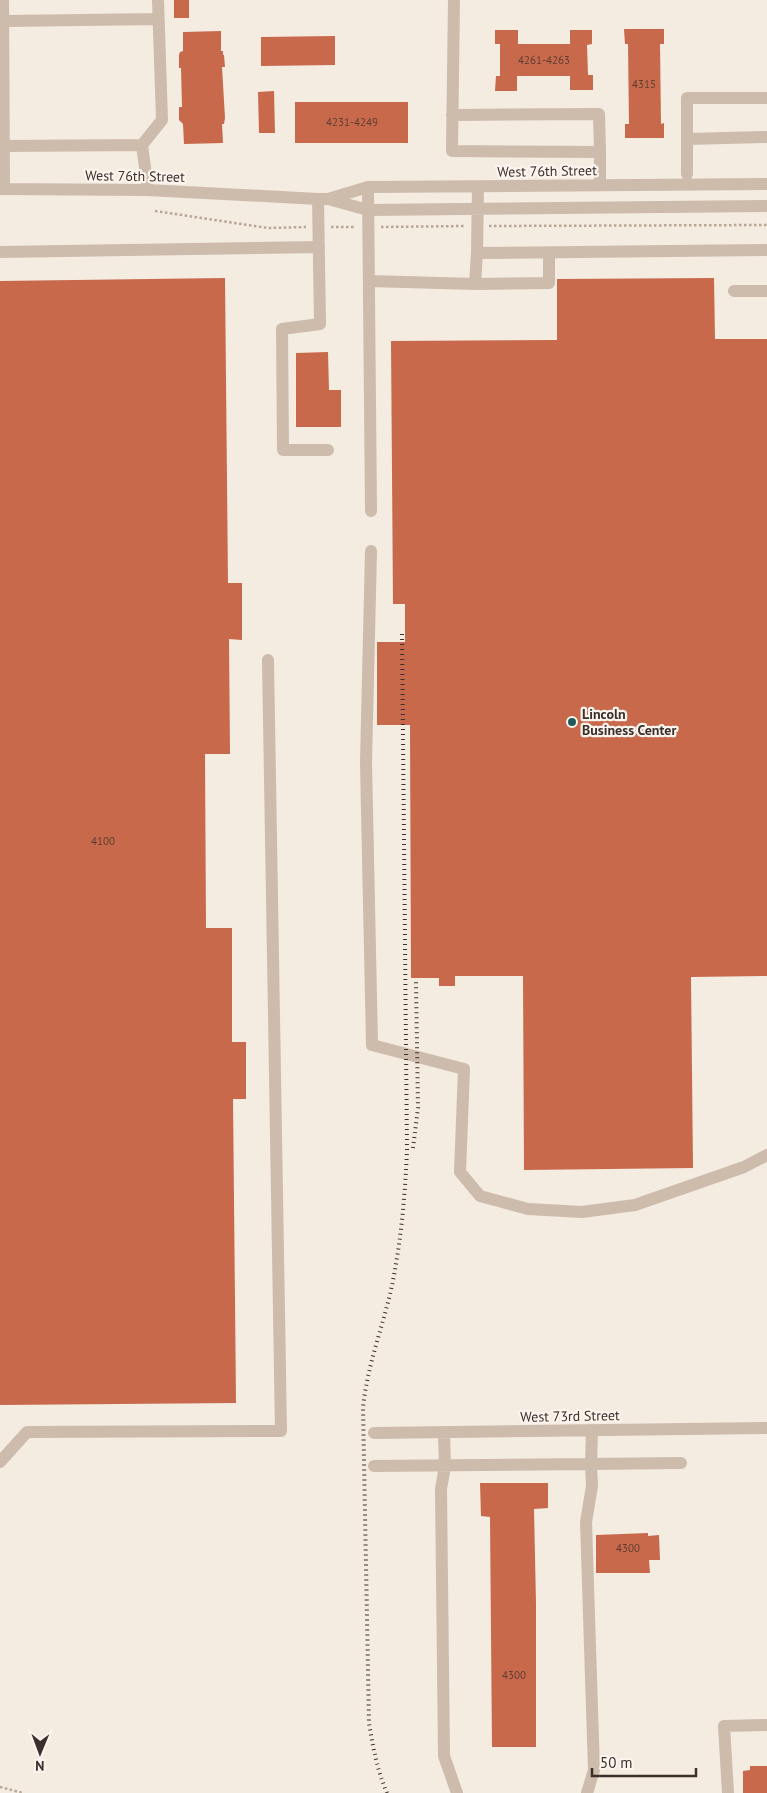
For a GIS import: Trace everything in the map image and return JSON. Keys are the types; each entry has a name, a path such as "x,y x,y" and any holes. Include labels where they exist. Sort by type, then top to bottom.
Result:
{"street":[{"path":"2,189 4,146 3,0"},
{"path":"148,190 142,145 162,120 158,0"},
{"path":"454,0 452,151 600,152"},
{"path":"4,21 158,19"},
{"path":"688,174 686,98 767,98"},
{"path":"452,115 600,114 600,185"},
{"path":"687,139 767,137"},
{"path":"4,146 142,145"},
{"name":"West 76th Street","path":"323,199 368,187 767,184"},
{"path":"475,284 478,186"},
{"path":"368,187 371,511"},
{"name":"West 76th Street","path":"2,189 148,190 323,199 368,210 767,206"},
{"path":"323,199 318,227 320,324 282,329 283,450 328,450"},
{"path":"0,252 319,247"},
{"path":"477,253 767,250"},
{"path":"370,281 475,284 549,283 549,253"},
{"path":"734,291 767,291"},
{"path":"371,551 366,762 372,1045 464,1069 460,1172 480,1196 528,1209 582,1212 635,1204 744,1166 767,1155"},
{"path":"0,1462 27,1432 281,1431 268,660"},
{"name":"West 73rd Street","path":"374,1433 767,1428"},
{"path":"587,1793 594,1770 586,1522 592,1486 592,1430"},
{"path":"444,1432 445,1466 441,1490 444,1756 458,1793"},
{"path":"374,1466 681,1464"},
{"path":"728,1793 724,1726 767,1725"}],"path":[{"path":"155,211 268,228 767,225"},
{"path":"0,1787 24,1793"}],"building":[{"path":"174,0 189,0 189,18 174,18"},
{"path":"624,29 664,29 664,44 660,44 661,124 664,123 664,138 625,138 625,124 629,124 628,44 625,44"},
{"path":"495,30 518,30 518,44 570,44 570,30 592,30 592,44 587,45 588,75 593,75 593,90 570,90 570,76 517,76 517,91 495,91 496,76 500,76 500,44 495,44"},
{"path":"221,31 221,51 223,51 224,55 225,67 222,67 225,118 224,124 222,124 223,143 184,144 183,124 179,120 179,107 182,107 179,55 183,51 183,32"},
{"path":"335,36 335,65 261,66 261,37"},
{"path":"274,91 275,133 259,133 258,92"},
{"path":"295,102 408,102 408,143 295,143"},
{"path":"225,278 228,583 242,583 242,640 229,639 230,754 205,754 206,928 232,928 232,1042 246,1042 246,1099 233,1099 236,1403 0,1405 0,281"},
{"name":"Lincoln Business Center","path":"714,278 715,339 767,339 767,976 691,977 693,1168 524,1170 523,976 455,976 455,986 439,986 439,978 411,978 410,725 377,725 377,642 405,642 405,604 393,604 391,341 557,340 557,279"},
{"path":"328,352 329,390 341,390 341,427 296,427 296,353"},
{"path":"480,1483 548,1483 548,1508 534,1509 536,1747 492,1747 490,1517 481,1516"},
{"path":"648,1533 648,1536 659,1535 660,1560 649,1560 650,1573 596,1573 596,1535"},
{"path":"750,1766 767,1766 767,1793 743,1793 743,1771 750,1770"}],"railway":[{"path":"387,1793 378,1767 369,1723 363,1408 375,1348 391,1290 397,1255 402,1220 407,1150 402,633"},
{"path":"413,1148 418,1108 416,982"}],"place":[{"name":"Lincoln Business Center","path":"572,722"}]}
